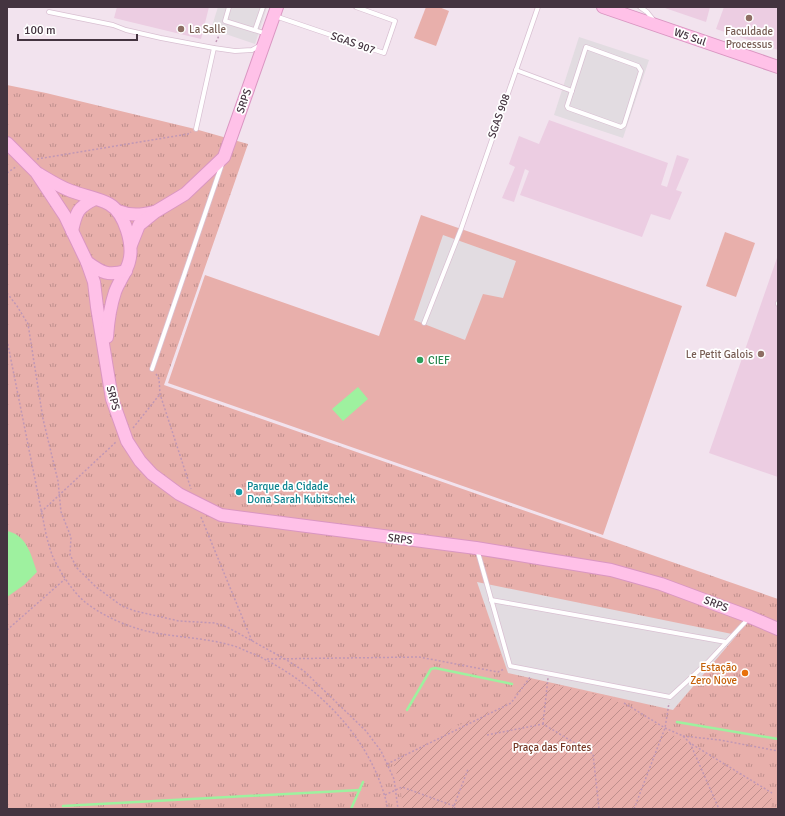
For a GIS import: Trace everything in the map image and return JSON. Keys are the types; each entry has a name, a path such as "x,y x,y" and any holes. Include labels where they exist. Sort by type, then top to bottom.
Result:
{"main road":[{"name":"W5 Sul","path":"603,7 778,67"},
{"name":"SRPS","path":"105,355 108,323 112,303 130,260 131,246 139,225 155,212 185,194 224,157 276,12"},
{"name":"SRPS","path":"7,144 36,172 65,216 86,262 94,282 112,399 124,435 140,460 152,474 179,494 221,515 247,520 476,548 612,570 661,584 778,629"},
{"name":"SRPS","path":"36,172 59,186 95,199 102,200 118,211 127,214 139,215 155,212"},
{"path":"72,230 75,217 79,209 95,199"},
{"name":"SRPS","path":"118,211 128,234 131,246"},
{"path":"86,262 101,272 112,274 126,271"}],"lane":[{"path":"49,12 113,25 126,30 161,38 214,48 235,51 252,50 266,38 255,30 225,21 229,7"},
{"path":"255,30 263,7"},
{"name":"SGAS 907","path":"276,12 384,53 395,21 356,7"},
{"name":"SGAS 908","path":"424,322 462,225 538,7"},
{"path":"640,7 648,9 657,26"},
{"path":"586,47 638,66 641,71 624,125 621,127 569,109 567,106 572,92 586,47"},
{"path":"196,129 214,48"},
{"path":"516,70 572,92"},
{"path":"152,369 224,157"},
{"path":"476,548 510,666 549,675 670,697 708,662 750,617"},
{"path":"491,600 726,642"}],"path":[{"path":"214,48 225,21"},
{"path":"25,161 188,134 196,129"},
{"path":"7,293 28,324 43,418 58,481 62,512 71,537 70,555 77,568 96,587 122,606 135,611 179,621 215,623 252,641 304,671 366,731 381,751 394,779 398,809"},
{"path":"7,340 46,534 53,556 66,579 85,601 108,616 132,627 161,634 202,639 235,646 265,659 298,679 317,694 338,715 352,732 365,753 385,795 388,809"},
{"path":"152,369 159,379 160,394 191,488"},
{"path":"41,512 130,431 160,394"},
{"path":"196,503 252,641"},
{"path":"7,630 66,579"},
{"path":"265,659 419,657 498,672 510,666"},
{"path":"387,764 511,703 535,672"},
{"path":"543,724 549,675"},
{"path":"634,809 665,728 670,697"},
{"path":"624,703 665,728 683,736 720,740 778,751"},
{"path":"487,735 543,724 593,754 598,809"},
{"path":"683,736 690,743 772,793"},
{"path":"690,743 720,809"},
{"path":"455,809 454,806 468,769"},
{"path":"385,795 402,788 454,806"}],"shaded area":[{"name":"La Salle","path":"117,7 209,7 201,39 114,18"},
{"path":"218,7 267,7 255,44 211,29"},
{"path":"662,7 710,7 706,22"},
{"name":"Faculdade Processus","path":"724,7 778,7 778,50 716,29"},
{"path":"579,37 649,60 623,138 554,115"},
{"path":"549,120 668,163 661,185 667,187 677,155 689,159 676,190 682,192 670,220 651,214 642,237 520,195 529,171 525,169 514,202 502,198 515,167 509,164 519,136 539,144"},
{"path":"443,235 516,261 503,298 483,294 465,340 414,320"},
{"name":"Le Petit Galois","path":"778,255 778,477 709,453"},
{"path":"358,387 368,399 343,421 332,409"},
{"path":"7,531 14,533 24,541 37,572 24,585 7,597"},
{"path":"477,582 737,635 673,710 508,673"}],"green space":[{"path":"426,7 439,7 449,11 436,46 414,38"},
{"name":"Parque da Cidade Dona Sarah Kubitschek","path":"7,85 195,129 248,144 164,385 778,599 778,809 7,809"},
{"name":"CIEF","path":"421,215 682,306 603,535 168,383 205,275 379,336"},
{"path":"725,232 755,243 736,297 706,286"},
{"name":"Praça das Fontes","path":"529,678 613,699 772,794 771,809 403,809 400,784 394,766 395,762 453,728 510,702"}],"waterway":[{"path":"407,710 431,669 435,668 512,684"},
{"path":"677,722 778,739"},
{"path":"351,809 363,782"},
{"path":"63,806 360,790"}],"place":[{"name":"Faculdade Processus","path":"749,18"},
{"name":"La Salle","path":"181,29"},
{"name":"Le Petit Galois","path":"761,354"},
{"name":"CIEF","path":"420,360"},
{"name":"Parque da Cidade Dona Sarah Kubitschek","path":"239,492"},
{"name":"Estação Zero Nove","path":"745,673"}]}
